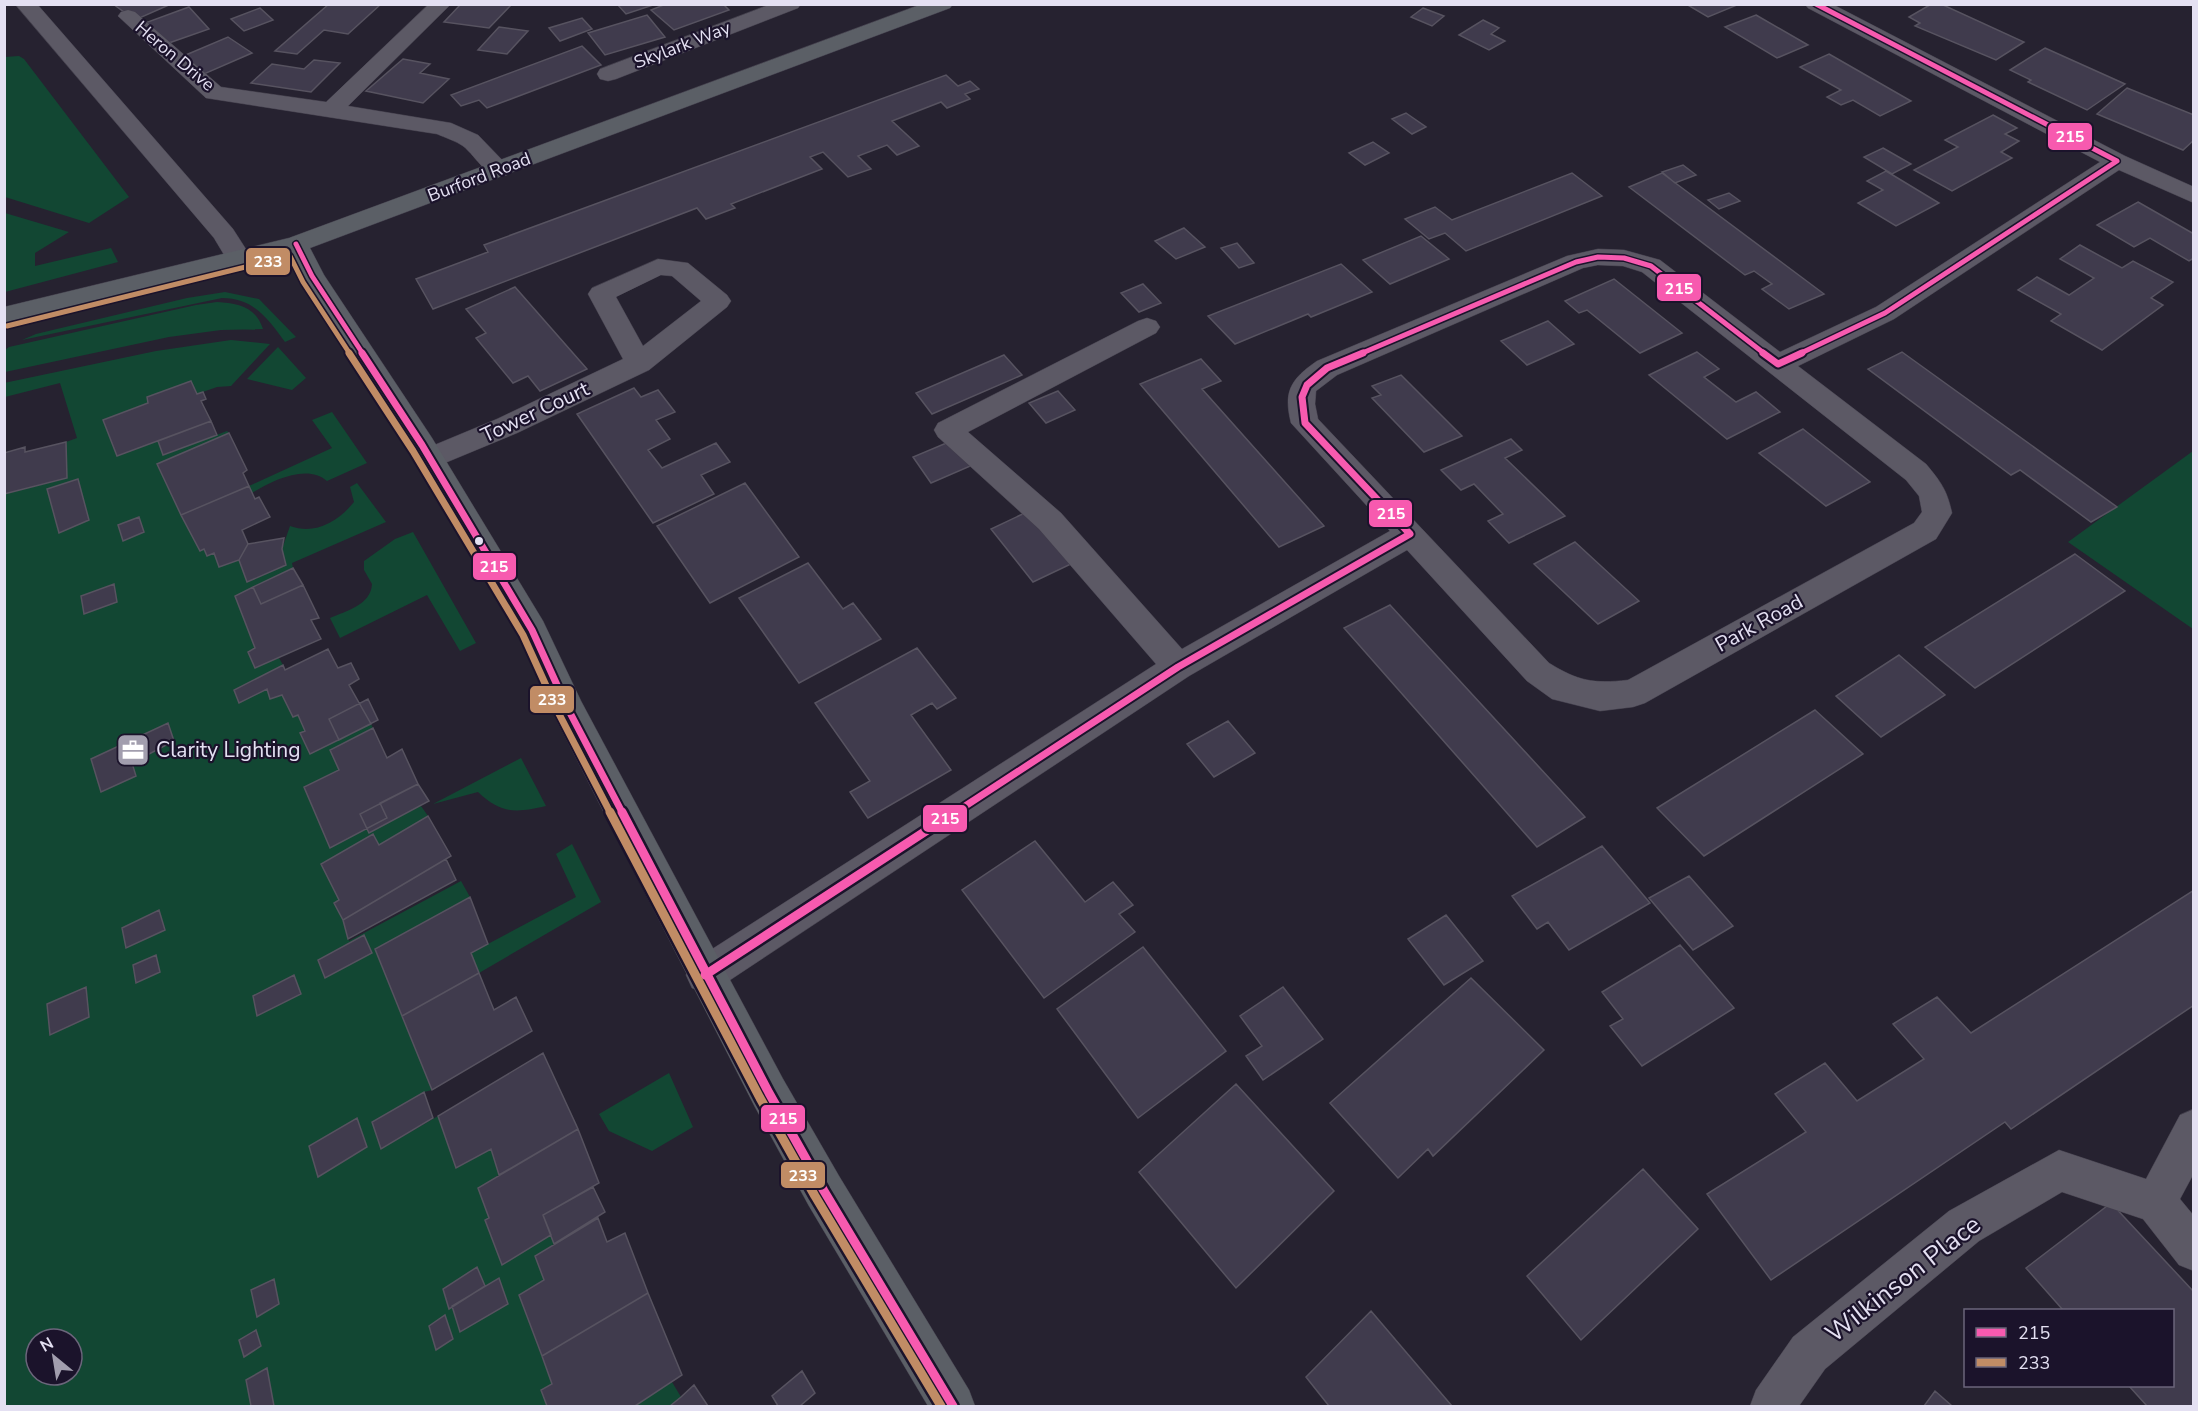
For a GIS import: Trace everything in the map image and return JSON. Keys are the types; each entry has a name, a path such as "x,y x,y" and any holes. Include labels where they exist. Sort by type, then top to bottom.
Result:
{"main road":[{"name":"Burford Road","path":"4,316 296,244 943,4"},
{"path":"296,244 318,285 430,458 532,630 567,707 705,975 824,1191 954,1407"}],"street":[{"path":"25,4 224,234 238,257"},
{"path":"331,110 441,4"},
{"name":"Skylark Way","path":"608,74 791,4"},
{"path":"1815,4 2117,161 2193,195"},
{"name":"Heron Drive","path":"128,16 214,93 443,128 470,140 499,170"},
{"path":"1778,364 1886,313 2117,161"},
{"name":"Park Road","path":"1598,257 1624,258 1651,267 1916,472 1933,493 1937,513 1925,531 1633,693 1600,697 1564,689 1538,672 1410,534 1305,423 1299,401 1307,381 1327,368 1576,262 1598,257"},
{"path":"1147,327 948,430 1050,521 1178,667"},
{"name":"Tower Court","path":"430,458 507,426 639,363"},
{"path":"705,975 1178,667 1410,534"},
{"path":"2193,1129 2156,1203 2193,1250"},
{"name":"Wilkinson Place","path":"1772,1407 1809,1353 1964,1226 2059,1171 2156,1203"}],"green space":[{"path":"19,56 24,59 129,197 89,223 5,197 5,57"},
{"path":"5,213 69,232 35,253 35,266 111,248 118,262 5,292"},
{"path":"225,292 259,299 296,337 285,342 266,318 252,306 233,299 222,298 22,340 36,334 187,298"},
{"path":"217,302 239,305 251,311 263,329 221,330 169,337 5,372 5,350 9,347"},
{"path":"231,340 270,344 231,386 217,387 197,394 191,381 148,397 148,403 103,420 118,456 158,441 163,455 227,431 229,433 157,465 200,550 204,549 214,553 219,567 239,560 248,582 286,565 282,549 290,526 317,528 333,521 354,502 350,487 357,483 386,522 292,563 293,568 235,596 255,648 248,652 255,667 279,658 283,665 234,691 239,703 267,689 271,699 282,695 293,717 298,715 305,731 300,734 310,754 371,724 373,728 330,750 339,770 305,788 367,828 369,832 421,806 428,816 379,845 373,834 321,864 339,900 335,903 349,941 461,881 470,897 375,949 432,1090 424,1092 372,1122 381,1149 438,1116 456,1168 491,1149 499,1175 478,1188 489,1218 551,1235 554,1244 535,1256 544,1280 519,1295 552,1384 541,1390 547,1406 5,1406 5,494 67,478 66,442 77,438 60,383 5,397 4,383 156,351"},
{"path":"278,347 306,378 292,390 247,379"},
{"path":"332,412 367,463 327,481 319,476 299,474 279,479 252,493 249,486 332,448 312,420"},
{"path":"2193,451 2193,629 2068,542"},
{"path":"413,532 476,643 460,651 427,595 340,638 330,618 357,606 371,591 372,584 364,570 364,561 395,539"},
{"path":"521,758 546,806 526,810 509,810 494,804 478,792 433,804"},
{"path":"572,844 601,902 479,973 471,953 576,897 556,854"},
{"path":"669,1073 693,1127 652,1151 609,1131 599,1114"},
{"path":"672,1382 681,1397 670,1406 635,1406"}],"building":[{"path":"113,4 171,4 135,20"},
{"path":"329,4 381,4 348,34 324,30 297,54 275,51"},
{"path":"461,4 512,4 489,28 444,22"},
{"path":"617,4 656,4 626,14"},
{"path":"666,4 723,4 729,10 674,30 651,10"},
{"path":"1686,4 1735,4 1737,5 1708,17"},
{"path":"1923,4 1941,4 2024,42 1996,60 1915,26 1920,23 1909,17 1928,6"},
{"path":"189,7 209,29 163,45 145,23"},
{"path":"260,8 273,20 244,31 231,19"},
{"path":"1423,8 1444,16 1432,26 1411,17"},
{"path":"647,15 665,37 605,55 588,33"},
{"path":"1756,15 1808,45 1777,58 1725,27"},
{"path":"582,18 592,29 560,41 549,28"},
{"path":"1483,20 1499,28 1491,34 1505,41 1489,50 1459,35"},
{"path":"499,27 528,31 507,54 478,50"},
{"path":"228,37 252,53 204,74 181,57"},
{"path":"582,46 601,65 487,108 479,100 461,106 451,95"},
{"path":"2045,48 2125,84 2087,110 2028,82 2031,80 2010,70"},
{"path":"1829,54 1911,101 1880,116 1853,100 1841,105 1827,97 1841,90 1800,67"},
{"path":"403,59 430,64 420,73 449,79 423,103 366,91"},
{"path":"314,60 340,63 311,92 251,83 272,64 304,69"},
{"path":"946,75 958,86 970,81 979,89 965,94 970,99 947,108 941,102 892,121 919,146 897,155 887,145 858,156 871,169 848,177 823,152 810,157 822,169 731,204 735,208 706,219 697,208 433,309 416,279 488,252 484,245"},
{"path":"2127,88 2194,115 2194,140 2183,150 2097,114"},
{"path":"1406,113 1426,127 1412,134 1392,119"},
{"path":"1993,115 2017,128 2005,134 2019,141 2001,152 2012,158 1952,191 1914,170 1958,147 1945,140"},
{"path":"1373,142 1389,153 1365,165 1349,153"},
{"path":"1883,148 1911,164 1892,174 1864,157"},
{"path":"1683,165 1696,175 1675,183 1662,172"},
{"path":"1886,171 1939,203 1896,226 1858,203 1883,190 1867,181"},
{"path":"1572,173 1602,196 1466,251 1445,233 1429,239 1405,219 1435,207 1452,220"},
{"path":"1662,173 1824,294 1789,309 1762,289 1772,284 1754,271 1745,275 1629,187"},
{"path":"1729,193 1740,201 1719,209 1708,200"},
{"path":"2138,202 2194,234 2194,258 2189,261 2150,238 2134,247 2097,225"},
{"path":"1184,228 1205,247 1176,259 1155,241"},
{"path":"1421,236 1449,259 1390,284 1363,260"},
{"path":"1237,243 1254,263 1239,268 1221,248"},
{"path":"2080,245 2122,268 2133,261 2173,282 2151,298 2163,305 2102,350 2051,321 2061,314 2018,290 2037,277 2069,295 2094,278 2060,259"},
{"path":"1341,264 1372,292 1311,317 1308,314 1235,344 1208,316"},
{"path":"1614,279 1682,333 1640,353 1587,310 1579,313 1565,301"},
{"path":"1143,284 1161,303 1139,312 1121,293"},
{"path":"515,287 587,369 540,391 528,376 513,383 476,338 486,333 466,309"},
{"path":"1548,321 1574,344 1527,365 1501,341"},
{"path":"1697,352 1719,369 1704,377 1736,402 1756,392 1780,412 1727,439 1649,375"},
{"path":"1902,352 2117,507 2091,522 2020,470 2011,475 1868,369"},
{"path":"1004,355 1022,375 932,414 916,393"},
{"path":"1201,359 1221,381 1202,389 1324,526 1279,547 1140,384"},
{"path":"1401,375 1462,436 1424,452 1372,398 1381,395 1372,386"},
{"path":"191,381 197,394 203,392 206,399 201,401 211,421 117,456 103,420 148,403 147,397"},
{"path":"634,388 641,397 658,390 675,412 656,420 670,439 648,450 662,468 716,443 730,462 701,475 714,494 653,523 577,414"},
{"path":"1058,391 1075,410 1046,423 1029,403"},
{"path":"211,421 217,435 163,455 158,441"},
{"path":"1803,429 1870,482 1826,506 1759,453"},
{"path":"229,433 247,470 243,473 249,486 181,515 157,464"},
{"path":"956,439 975,464 931,483 913,457"},
{"path":"1511,439 1522,450 1505,458 1565,516 1509,543 1488,521 1503,514 1474,484 1461,490 1441,470"},
{"path":"66,442 67,478 4,494 4,453 25,447 25,452"},
{"path":"78,479 89,520 59,533 47,489"},
{"path":"745,483 799,557 710,603 657,526"},
{"path":"249,486 255,499 259,497 270,517 242,530 248,544 239,560 219,567 214,553 207,556 204,549 200,551 181,515"},
{"path":"1029,511 1073,563 1033,582 991,529"},
{"path":"139,517 144,532 123,541 118,525"},
{"path":"284,538 282,549 286,565 247,582 239,560 248,544"},
{"path":"1575,542 1639,601 1598,624 1534,564"},
{"path":"2075,554 2125,591 1975,688 1925,647"},
{"path":"808,563 843,609 853,603 881,639 799,683 739,598"},
{"path":"293,568 303,585 261,604 253,587"},
{"path":"114,584 117,602 84,614 81,596"},
{"path":"303,585 319,618 311,620 321,639 255,668 248,652 255,648 235,596 253,587 261,604"},
{"path":"1390,605 1585,817 1537,847 1344,628"},
{"path":"917,648 956,698 937,709 932,703 911,715 951,770 868,818 850,792 870,781 815,703"},
{"path":"328,649 338,668 351,663 359,679 349,685 371,724 310,754 300,733 305,731 298,715 293,717 282,695 270,699 267,689 239,703 234,690 283,665 285,670"},
{"path":"1899,655 1945,695 1881,737 1836,696"},
{"path":"368,699 378,720 339,740 329,719"},
{"path":"1815,710 1863,754 1704,856 1657,808"},
{"path":"1228,721 1255,753 1214,777 1187,744"},
{"name":"Clarity Lighting","path":"168,723 174,741 132,763 136,776 101,792 91,759"},
{"path":"373,728 387,758 402,749 418,784 380,803 387,818 330,848 304,787 339,770 330,750"},
{"path":"418,784 429,801 369,833 360,814"},
{"path":"428,816 451,856 343,920 334,903 339,900 321,864 373,834 379,845"},
{"path":"1035,841 1085,902 1113,882 1133,905 1119,914 1135,932 1044,998 962,890"},
{"path":"1602,846 1650,903 1569,950 1548,922 1537,929 1512,896"},
{"path":"446,859 456,880 348,939 343,920"},
{"path":"1689,876 1733,926 1693,950 1649,898"},
{"path":"2194,890 2194,1005 2011,1129 2005,1122 1771,1280 1707,1194 1806,1132 1775,1094 1825,1063 1857,1101 1924,1059 1893,1024 1937,997 1971,1033"},
{"path":"470,897 488,944 471,953 479,973 402,1016 375,949"},
{"path":"159,910 165,930 126,948 122,928"},
{"path":"1446,915 1483,961 1444,985 1408,939"},
{"path":"364,935 372,953 325,978 318,960"},
{"path":"1680,945 1734,1008 1642,1066 1610,1026 1623,1019 1602,992"},
{"path":"1143,947 1226,1051 1138,1118 1057,1009"},
{"path":"156,955 160,972 136,983 133,965"},
{"path":"479,973 494,1010 516,997 532,1031 432,1090 402,1016"},
{"path":"294,975 301,994 257,1016 253,996"},
{"path":"1471,978 1544,1050 1433,1156 1428,1149 1398,1178 1330,1103"},
{"path":"86,987 89,1017 50,1035 47,1004"},
{"path":"1283,987 1323,1039 1263,1080 1246,1056 1262,1046 1240,1016"},
{"path":"543,1053 578,1129 499,1175 491,1149 456,1168 438,1116"},
{"path":"1236,1084 1334,1191 1236,1288 1139,1172"},
{"path":"424,1092 433,1118 381,1149 372,1122"},
{"path":"357,1118 367,1147 318,1177 309,1146"},
{"path":"578,1129 599,1183 543,1215 551,1235 502,1265 485,1220 489,1218 478,1188"},
{"path":"1643,1169 1698,1229 1581,1340 1527,1276"},
{"path":"593,1187 605,1212 554,1244 543,1215"},
{"path":"2111,1203 2194,1292 2194,1406 2147,1406 2130,1387 2174,1387 2174,1309 2062,1309 2026,1268"},
{"path":"598,1218 607,1242 625,1233 648,1293 542,1356 519,1295 544,1280 535,1256"},
{"path":"477,1267 485,1286 449,1309 443,1289"},
{"path":"499,1278 508,1304 460,1332 452,1306"},
{"path":"274,1279 279,1304 257,1317 251,1290"},
{"path":"648,1293 682,1375 635,1406 547,1406 541,1390 552,1384 542,1356"},
{"path":"1371,1311 1452,1406 1329,1406 1306,1377"},
{"path":"445,1315 453,1339 436,1350 429,1326"},
{"path":"256,1330 261,1346 244,1357 239,1340"},
{"path":"267,1368 274,1406 251,1406 246,1380"},
{"path":"802,1371 815,1393 800,1406 778,1406 772,1396"},
{"path":"694,1385 708,1406 670,1406 681,1397"},
{"path":"1935,1391 1952,1406 1924,1406"}],"transit line":[{"name":"215","path":"705,975 1178,667 1410,534 1305,423 1302,404 1304,391 1307,385 1327,368 1576,262 1598,257 1624,258 1651,266 1778,364 1885,313 2117,161 1816,4"},
{"name":"215","path":"296,244 312,276 422,445 532,630 567,707 769,1093 824,1191 953,1406"},
{"name":"233","path":"7,326 290,256 303,282 413,451 523,635 558,712 760,1098 815,1196 941,1406"}],"place":[{"name":"Clarity Lighting","path":"133,750"}]}
